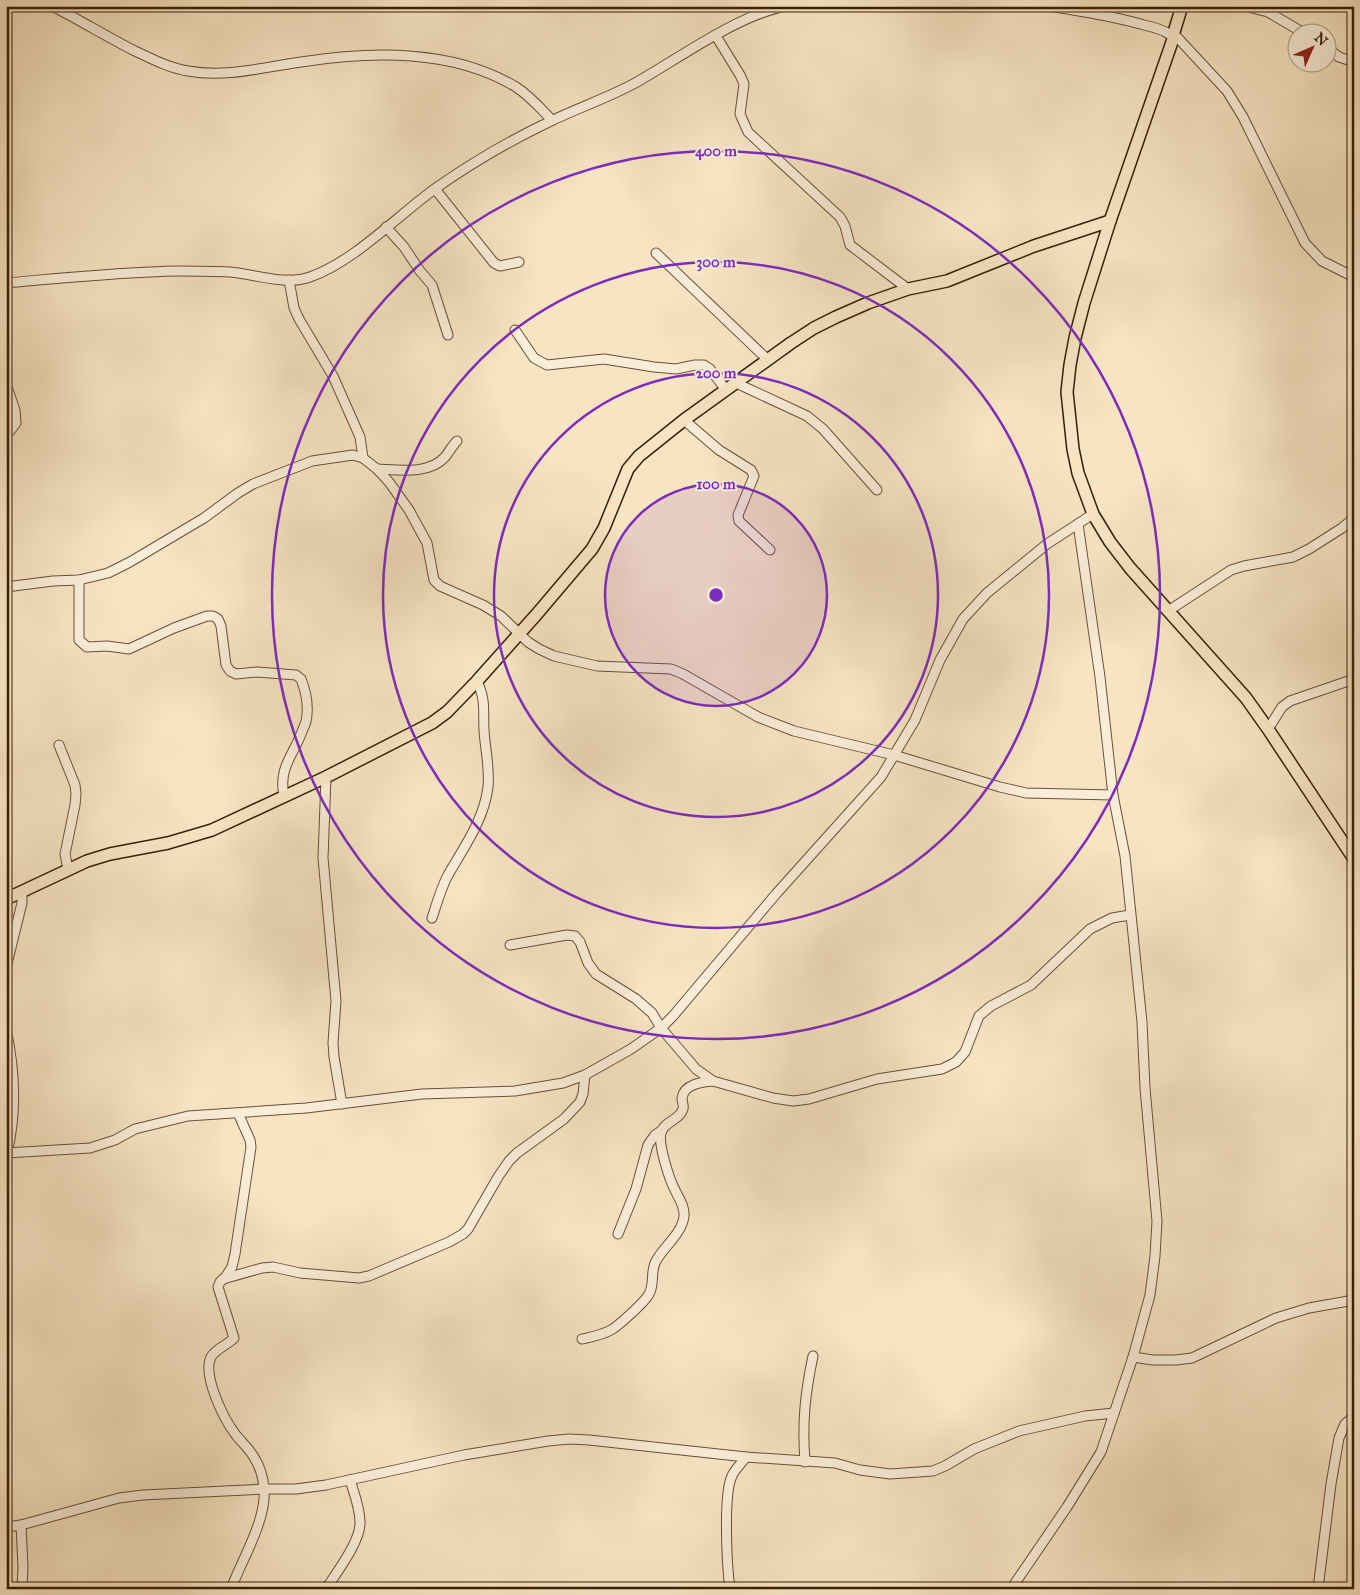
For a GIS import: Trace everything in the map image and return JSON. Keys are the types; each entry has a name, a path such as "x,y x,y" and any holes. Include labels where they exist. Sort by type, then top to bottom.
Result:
{"main road":[{"path":"1182,6 1110,221 1075,338 1067,392 1072,449 1078,473 1093,514 1110,542 1130,568 1246,698 1354,859"},
{"path":"6,899 68,869 110,854 196,836 326,777 432,723 447,712 477,681 592,548 604,528 628,469 639,456 684,420 814,328 868,303 908,289 947,280 1034,246 1110,221"}],"street":[{"path":"52,6 160,64 187,71 210,74 303,61 371,55 407,56 442,60 500,78 518,88 552,120"},
{"path":"6,283 177,271 230,272 289,280 308,278 330,269 435,189 469,166 552,120 636,82 744,21 786,6"},
{"path":"1048,6 1133,21 1164,30 1173,36 1227,91 1243,117 1305,243 1322,261 1354,277"},
{"path":"1244,6 1268,12 1288,24"},
{"path":"716,36 744,84 740,114 748,132 840,217 845,226 850,244 908,289"},
{"path":"1338,56 1354,62"},
{"path":"435,189 494,264 500,266 519,262"},
{"path":"386,227 404,247 432,285 448,335"},
{"path":"656,253 768,360"},
{"path":"289,280 294,308 299,320 333,376 360,437 364,458"},
{"path":"515,330 534,358 547,364 604,360 654,367 676,368 704,365 710,369 726,390"},
{"path":"736,383 807,416 823,429 877,490"},
{"path":"6,384 16,423 6,433"},
{"path":"684,420 718,450 751,470 754,476 738,515 739,521 770,550"},
{"path":"377,469 421,470 432,466 444,457 457,441"},
{"path":"6,587 79,580 108,573 204,518 238,492 253,484 312,461 353,455 364,458 377,469 390,482 409,510 427,543 434,580 440,586 501,616 519,634 539,649 554,656 597,666 671,669 758,716 794,731 894,755 1000,787 1026,793 1113,795"},
{"path":"6,1029 14,1078 10,1140 7,1153 90,1148 115,1140 135,1129 188,1116 342,1104 422,1094 515,1091 562,1083 585,1075 631,1049 661,1028 776,894 881,777 915,720 940,660 963,619 987,593 1039,550 1093,514"},
{"path":"1168,611 1231,570 1294,557 1318,544 1354,518"},
{"path":"1011,1589 1088,1475 1101,1452 1134,1356 1150,1295 1158,1220 1145,1088 1142,1022 1125,856 1113,795 1100,677 1078,524"},
{"path":"79,580 79,640 87,647 106,646 130,649 174,628 207,616 213,616 218,619 221,626 226,665 230,670 236,674 257,672 296,675 301,679 308,715 298,744 284,770 281,784 284,796"},
{"path":"1268,729 1282,707 1290,701 1354,679"},
{"path":"432,918 443,885 479,819 488,789 484,729 485,706 477,681"},
{"path":"59,745 75,785 76,794 65,854 68,869"},
{"path":"326,777 323,858 337,1014 333,1043 334,1058 342,1104"},
{"path":"6,968 22,903 22,892"},
{"path":"510,945 567,935 575,936 580,942 588,963 596,974 636,999 652,1013 661,1028 696,1069 713,1081 773,1098 793,1101 809,1099 878,1079 942,1070 956,1062 965,1052 980,1016 991,1006 1031,984 1090,929 1112,918 1130,915"},
{"path":"224,1279 262,1268 273,1267 300,1273 358,1278 369,1276 449,1242 468,1229 508,1161 564,1119 580,1102 585,1075"},
{"path":"618,1234 636,1189 648,1144 667,1124 679,1116 683,1108 682,1096 688,1088 697,1083 713,1081"},
{"path":"231,1589 262,1511 264,1489 256,1460 235,1435 224,1416 211,1385 209,1365 215,1352 234,1338 218,1287 232,1266 235,1254 251,1147 250,1140 238,1113"},
{"path":"582,1339 611,1330 649,1295 656,1260 681,1226 684,1209 671,1178 660,1139 661,1131"},
{"path":"1134,1356 1153,1360 1192,1358 1276,1318 1318,1306 1354,1300"},
{"path":"805,1462 803,1430 806,1388 813,1356"},
{"path":"6,1527 21,1525 127,1497 264,1489 296,1489 350,1480 464,1455 548,1441 589,1440 746,1457 835,1463 860,1470 890,1474 933,1471 946,1466 974,1449 1019,1430 1086,1416 1114,1413"},
{"path":"1318,1589 1331,1484 1339,1438 1344,1424 1354,1416"},
{"path":"730,1589 727,1568 728,1489 732,1475 746,1457"},
{"path":"326,1589 354,1543 361,1523 350,1480"},
{"path":"21,1525 22,1589"}]}
